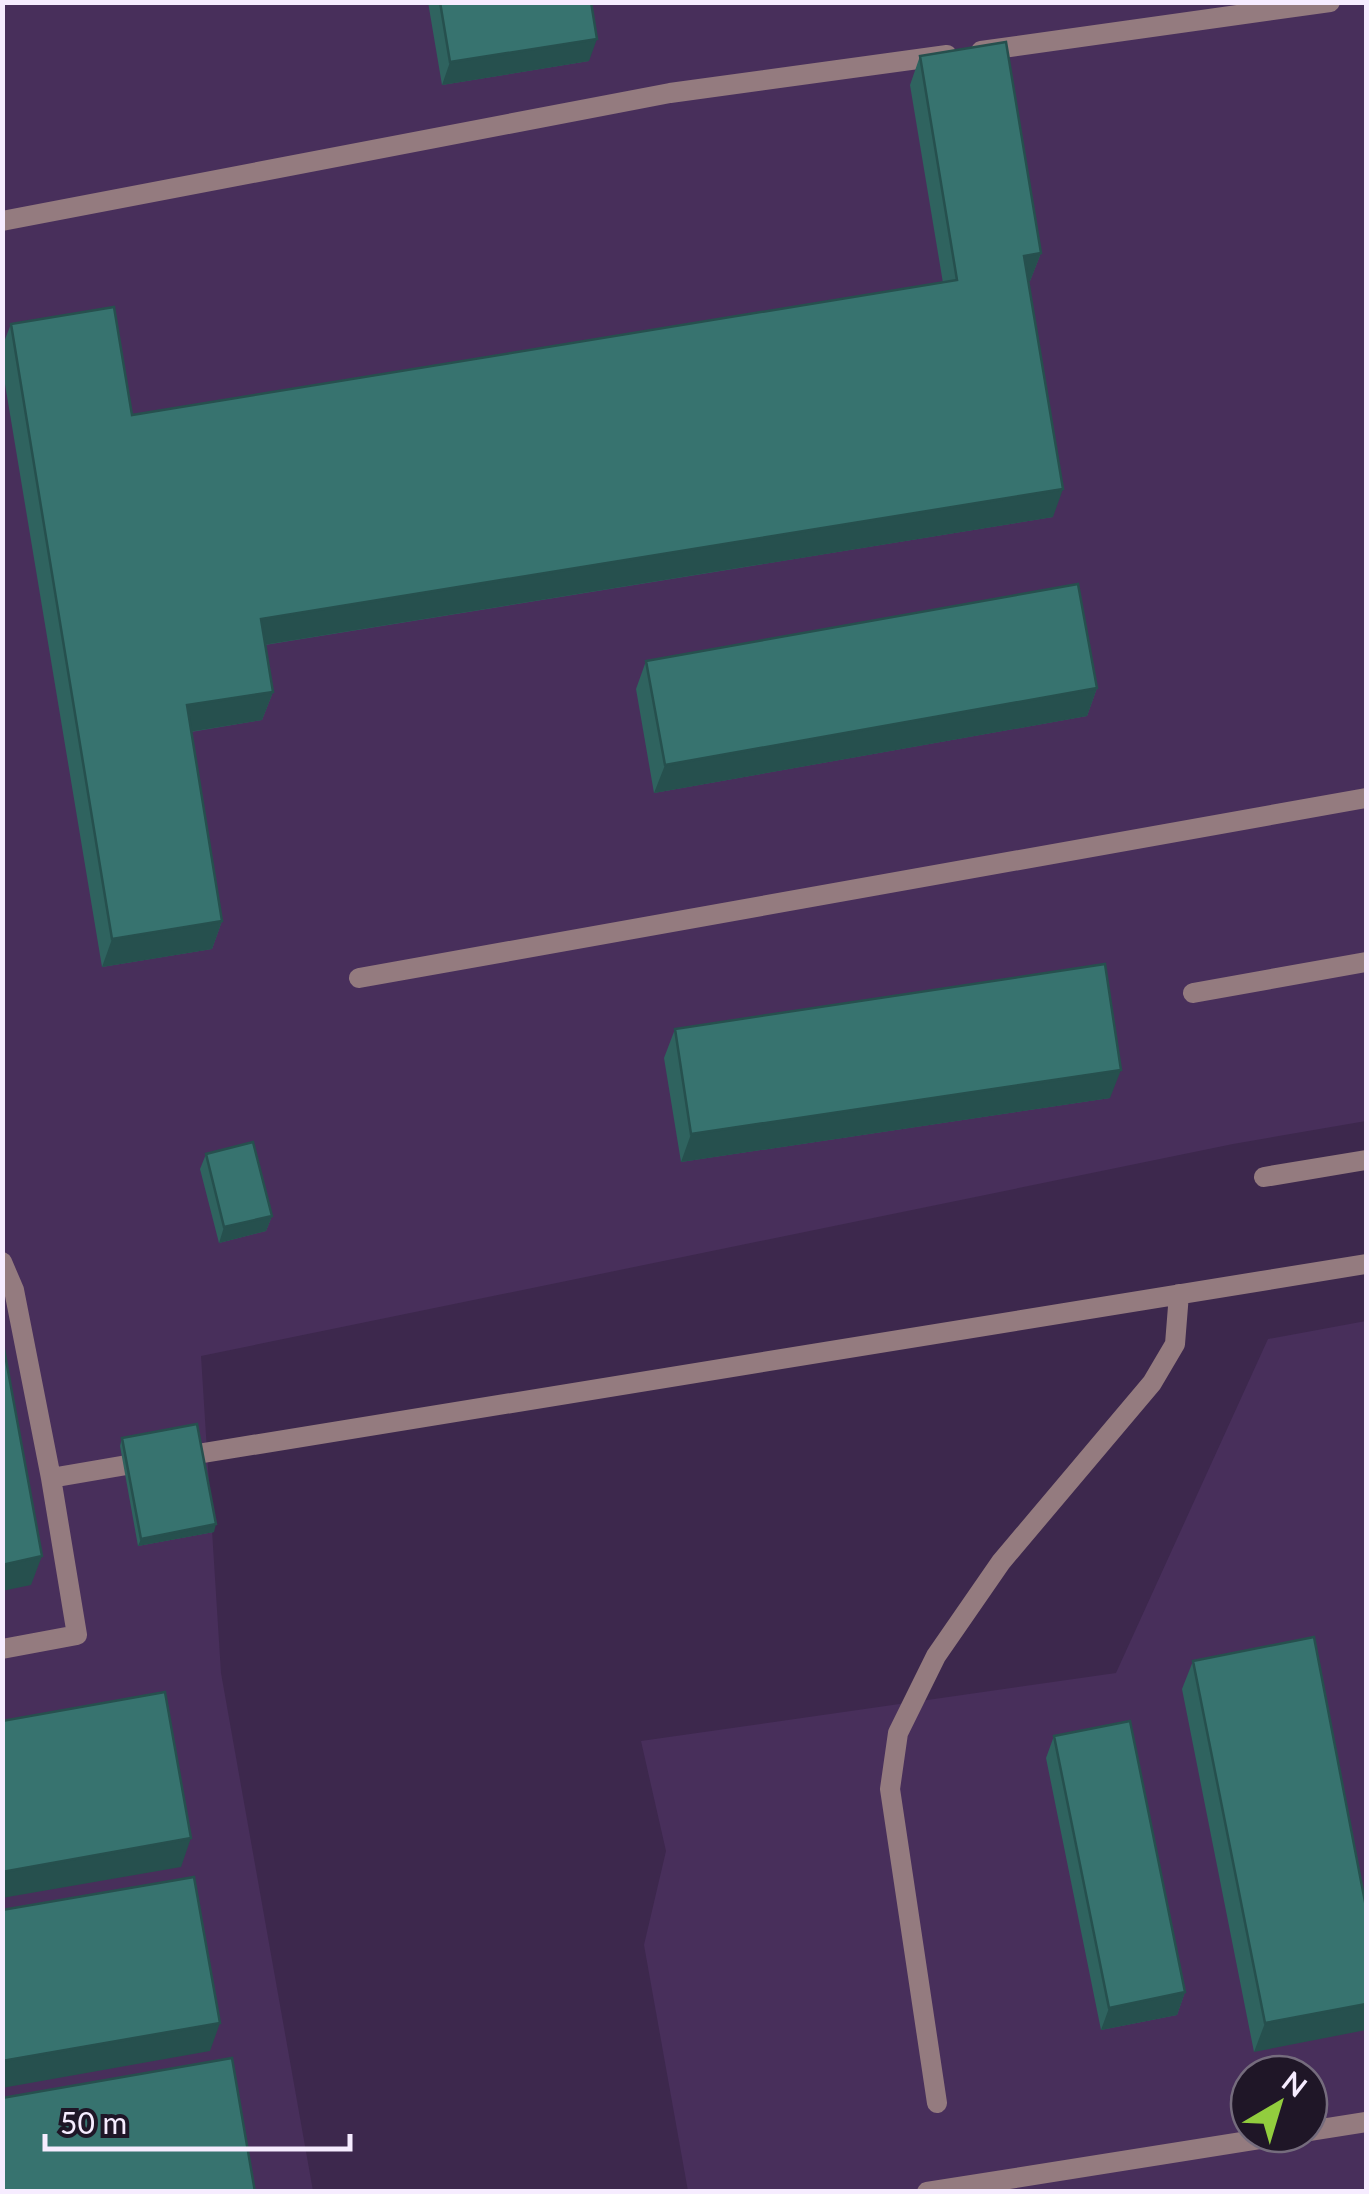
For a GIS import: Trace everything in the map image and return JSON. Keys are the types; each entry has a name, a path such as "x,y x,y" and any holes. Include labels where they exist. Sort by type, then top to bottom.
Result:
{"lane":[{"path":"2,221 670,94 1330,2"},
{"path":"359,978 1366,798"},
{"path":"1193,994 1366,962"},
{"path":"1264,1177 1366,1160"},
{"path":"2,1262 14,1290 51,1478 76,1635 2,1649"},
{"path":"51,1478 1366,1264"},
{"path":"937,2103 890,1788 898,1733 936,1656 1001,1562 1152,1384 1175,1344 1179,1294"},
{"path":"1329,2128 1366,2122"},
{"path":"927,2192 1229,2144"}],"shaded area":[{"path":"3,3 1366,3 1366,1121 1233,1144 201,1356 221,1673 313,2191 3,2192"},
{"path":"1366,1321 1366,2191 688,2191 644,1945 666,1851 641,1741 1116,1673 1268,1339"}],"building":[{"path":"440,2 591,2 597,39 450,62"},
{"path":"1006,42 1041,253 1024,256 1063,489 261,619 273,692 187,705 222,921 112,939 11,324 114,307 132,415 957,280 920,56"},
{"path":"1078,584 1097,688 665,765 646,661"},
{"path":"1105,964 1121,1070 691,1134 675,1029"},
{"path":"253,1142 272,1216 224,1227 206,1154"},
{"path":"2,1338 42,1556 2,1565"},
{"path":"197,1424 216,1524 141,1539 122,1438"},
{"path":"1314,1637 1366,1907 1366,2004 1265,2023 1193,1661"},
{"path":"165,1692 191,1838 2,1872 2,1721"},
{"path":"1130,1721 1185,1992 1109,2008 1054,1736"},
{"path":"194,1877 220,2023 2,2061 2,1910"},
{"path":"232,2058 255,2192 2,2192 2,2098"}]}
